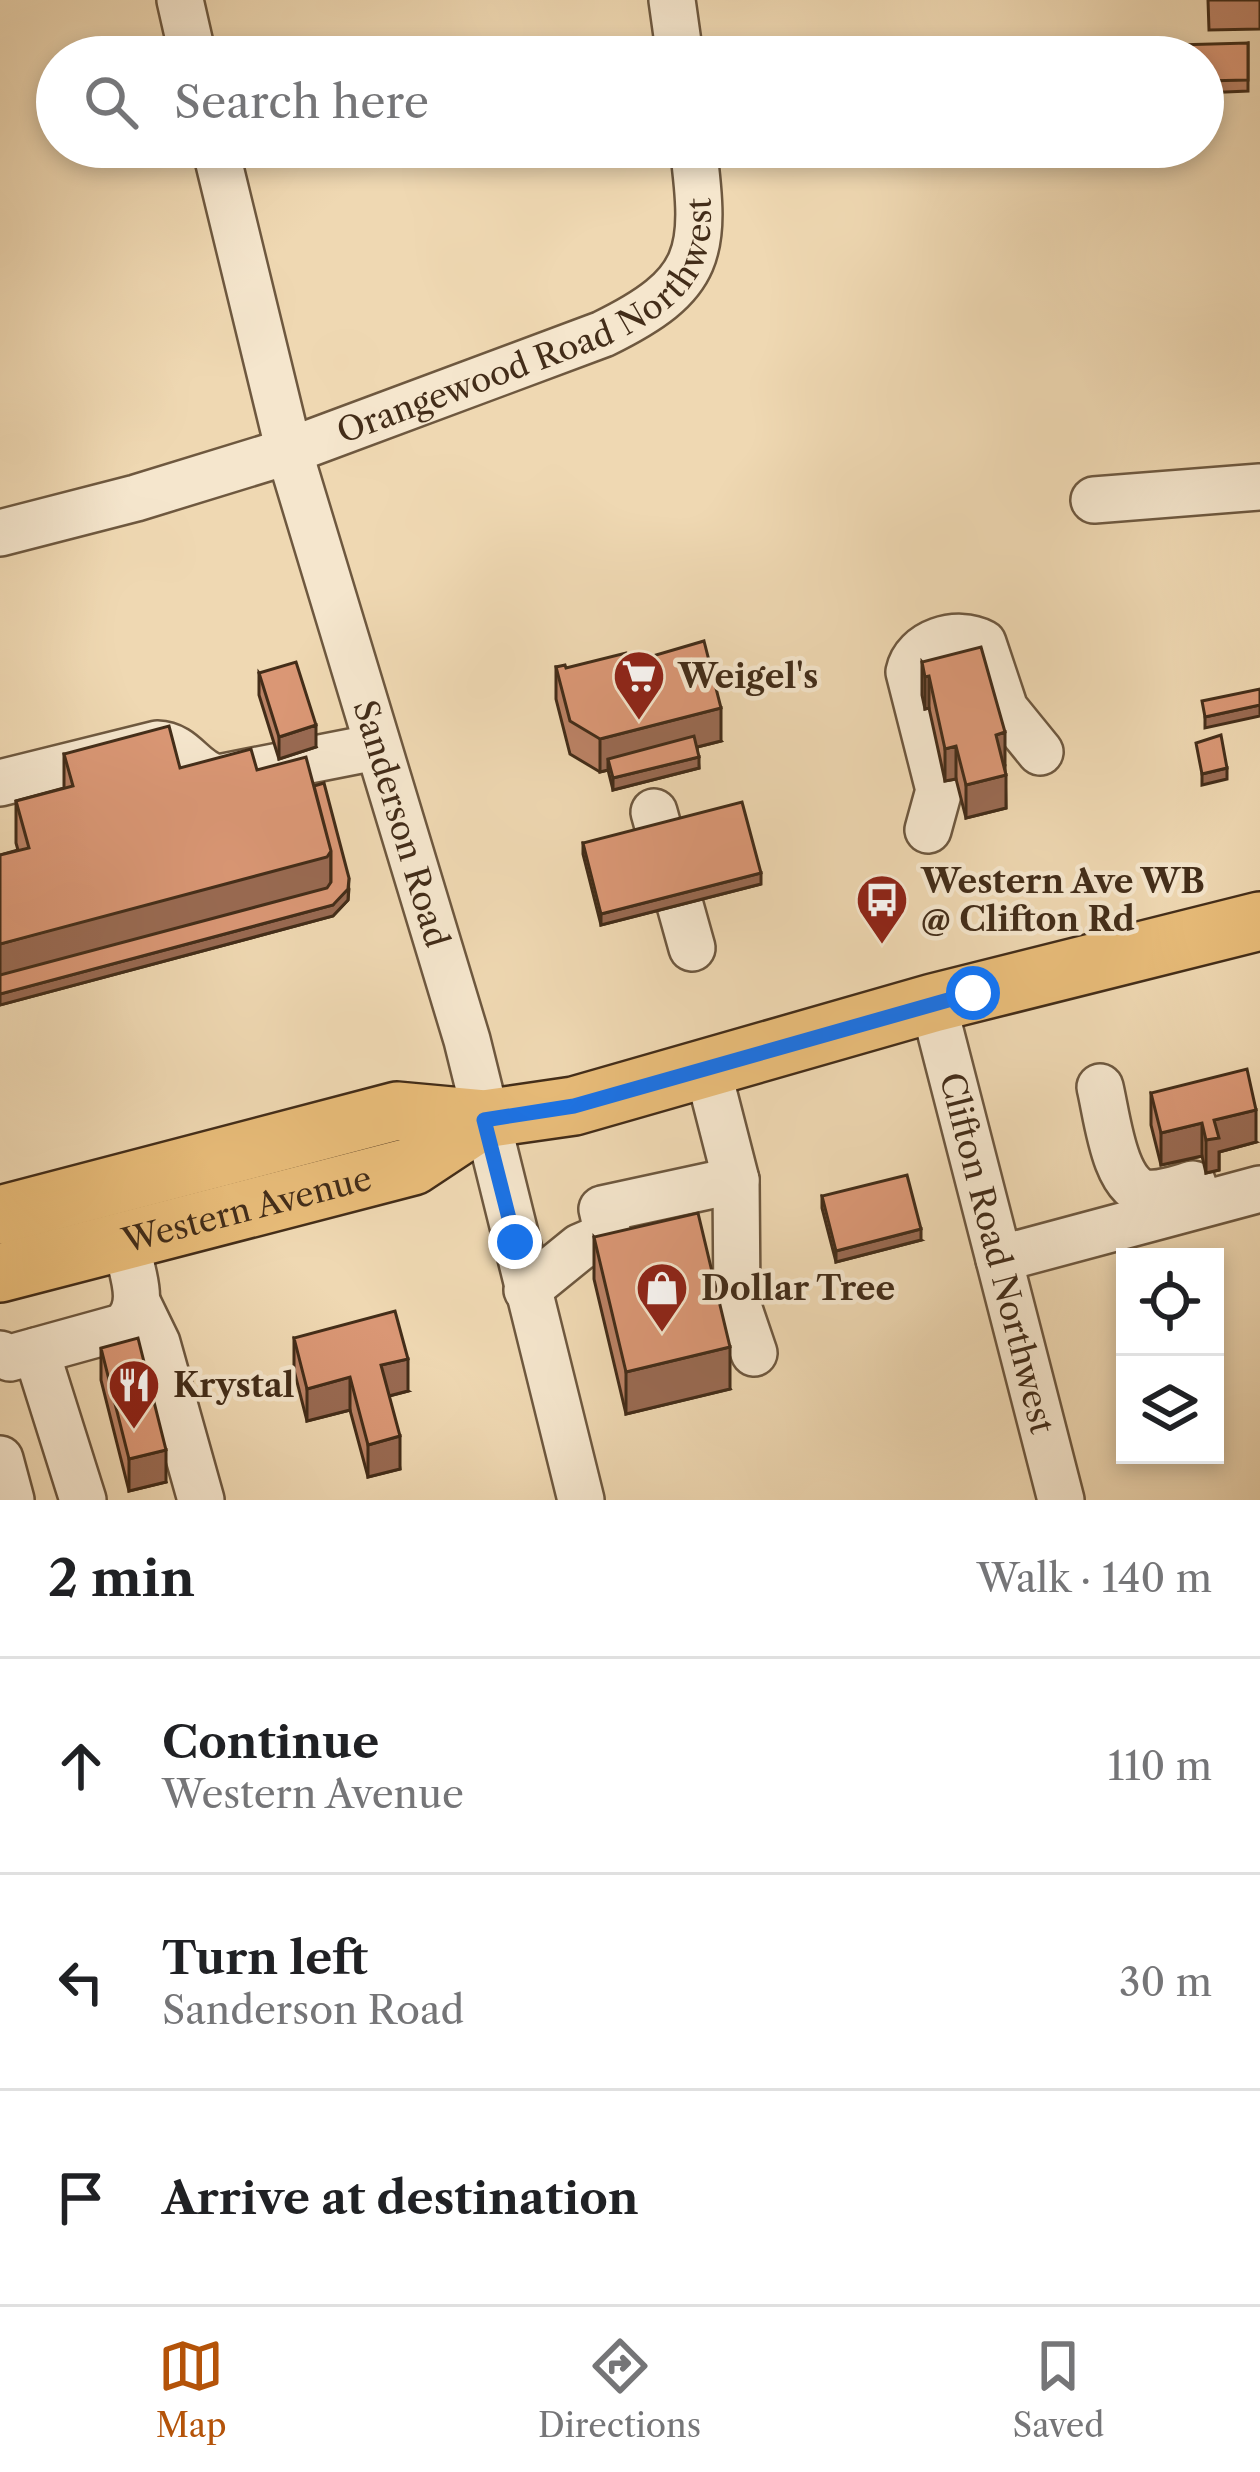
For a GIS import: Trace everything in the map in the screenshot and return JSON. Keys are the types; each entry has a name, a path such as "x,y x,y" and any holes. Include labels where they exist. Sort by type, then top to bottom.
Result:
{"main road":[{"name":"Western Avenue","path":"2,1215 397,1111 484,1120 574,1106 934,1003 1260,921"},
{"name":"Western Avenue","path":"3,1272 412,1166 484,1120"}],"street":[{"path":"180,0 189,36"},
{"path":"672,0 677,36"},
{"name":"Sanderson Road","path":"220,168 289,451 467,1040 581,1500"},
{"name":"Orangewood Road Northwest","path":"0,532 136,498 289,451 603,334 643,314 671,295 700,239 695,168"},
{"path":"1094,500 1260,487"},
{"path":"928,830 939,790 909,672 916,653 925,646 966,637 982,644 1005,709 1040,752"},
{"path":"0,783 157,745 179,749 211,778 376,747"},
{"path":"654,812 692,948"},
{"name":"Clifton Road Northwest","path":"934,1003 1061,1500"},
{"path":"707,1067 736,1180 737,1303 754,1353"},
{"path":"1100,1087 1122,1176 1132,1189 1150,1195 1260,1168"},
{"path":"527,1290 580,1247 608,1235 602,1209 736,1180"},
{"path":"999,1258 1260,1189"},
{"path":"2,1215 3,1272"},
{"path":"125,1241 200,1500"},
{"path":"515,1242 580,1247"},
{"path":"83,1500 18,1353 122,1327 134,1318 148,1324"},
{"path":"148,1324 151,1382 181,1500"},
{"path":"0,1459 11,1500"}],"building":[{"path":"1248,43 1248,80 1224,81 1224,44"},
{"path":"704,641 721,708 600,739 570,721 556,667 626,653 629,663"},
{"path":"981,647 1005,732 996,735 1006,775 966,785 956,746 945,749 922,662"},
{"path":"296,662 316,725 279,737 259,673"},
{"path":"1260,689 1260,705 1205,717 1202,701"},
{"path":"169,726 180,768 251,749 257,770 306,757 331,851 327,857 0,944 0,855 29,848 16,801 73,786 64,754"},
{"path":"1221,735 1227,768 1202,774 1196,743"},
{"path":"694,736 699,757 613,778 608,759"},
{"path":"324,783 349,878 348,889 333,905 0,994 0,975 327,888 331,851 314,786"},
{"path":"742,802 761,873 601,914 583,843"},
{"path":"1247,1069 1256,1110 1214,1120 1219,1138 1206,1140 1202,1123 1161,1133 1151,1093"},
{"path":"907,1175 921,1229 836,1251 822,1196"},
{"name":"Dollar Tree","path":"698,1213 730,1347 626,1372 594,1237"},
{"path":"395,1311 408,1359 381,1365 400,1436 368,1445 350,1377 307,1389 294,1338"},
{"path":"138,1338 166,1450 129,1459 101,1348"}],"place":[{"name":"Weigel's","path":"639,722"},
{"name":"Western Ave WB @ Clifton Rd","path":"882,946"},
{"name":"Dollar Tree","path":"662,1334"},
{"name":"Krystal","path":"134,1431"}],"route":[{"path":"515,1242 484,1120 574,1106 973,993"}]}
